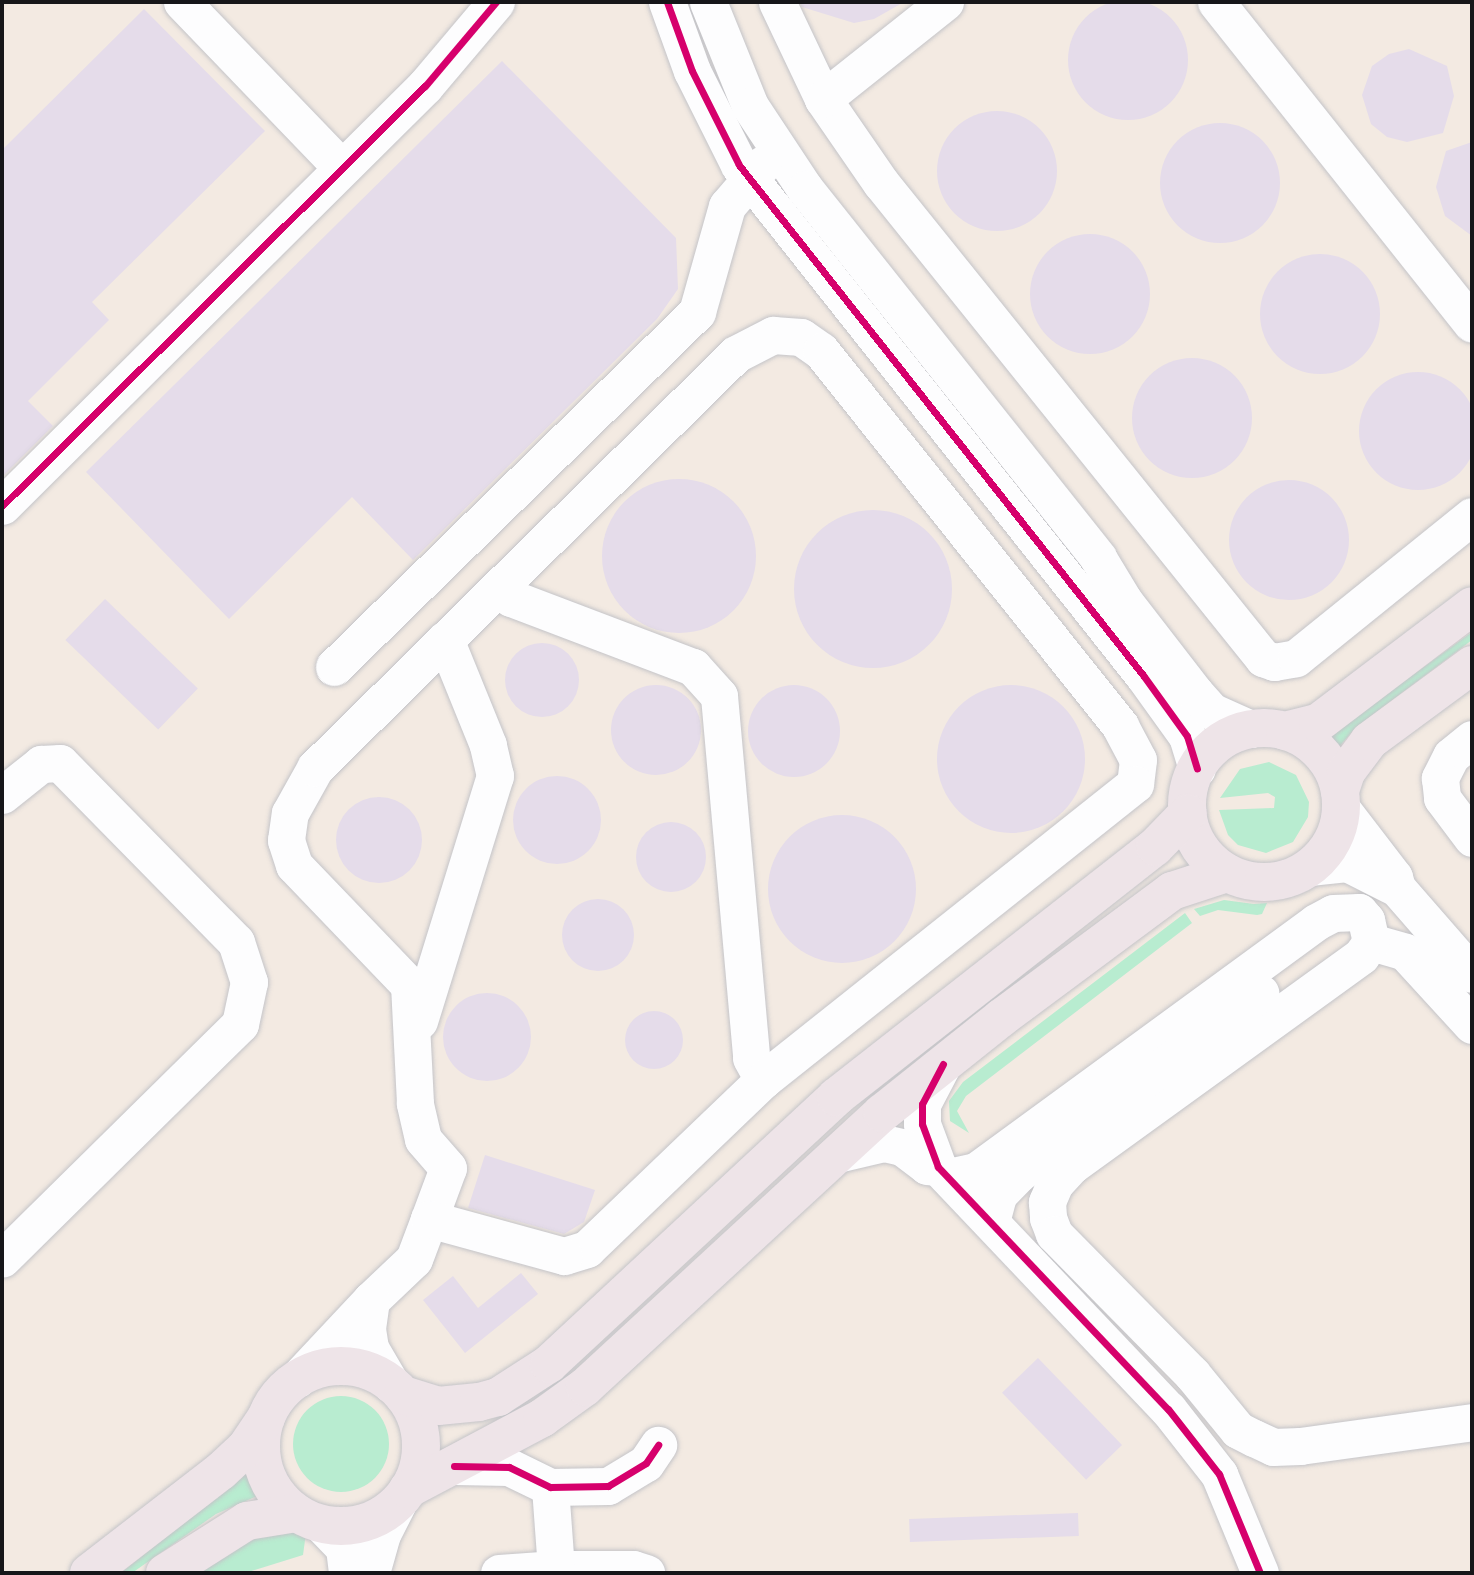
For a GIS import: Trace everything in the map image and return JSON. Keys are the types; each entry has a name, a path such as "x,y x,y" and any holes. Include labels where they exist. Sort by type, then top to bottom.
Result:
{"main road":[{"path":"1472,606 1318,723 1268,730 1220,742 1197,768 1190,784 1188,813 1202,850 1227,873 1243,879 1277,881 1309,867 1332,842 1346,772 1369,741 1472,665"},
{"path":"1268,730 1301,737 1327,760 1341,800"},
{"path":"89,1573 221,1471 245,1449 297,1380 344,1366 438,1406 480,1402 498,1397 548,1364 836,1097 947,1006 1155,847 1188,813"},
{"path":"165,1573 247,1521 270,1514 362,1523 454,1465 542,1418 584,1387 837,1154 943,1065 1144,909 1190,882 1227,873"},
{"path":"397,1389 418,1425 421,1441 418,1466 403,1496"},
{"path":"266,1418 261,1443 263,1468 279,1497 308,1519"}],"street":[{"path":"182,2 340,166"},
{"path":"2,506 340,166 425,86 496,2"},
{"path":"425,86 458,65 526,2"},
{"path":"667,2 710,112 748,179 1143,675 1187,736 1197,768"},
{"path":"708,2 750,106 778,153 1098,558 1124,601 1195,694 1211,711 1268,730"},
{"path":"777,2 822,99 890,194 1264,658 1274,662 1296,658 1472,516"},
{"path":"822,99 945,2"},
{"path":"1216,2 1470,318"},
{"path":"334,667 697,312 705,296 706,271 727,206 748,179 778,153"},
{"path":"297,1380 382,1289 414,1259 448,1168 424,1139 415,1103 412,997 404,975 294,865 286,840 290,813 315,768 736,354 773,335 801,337 821,351 1132,742 1139,773 1128,794 763,1080 580,1253 564,1256 429,1219"},
{"path":"498,588 510,598 693,667 719,696 751,1058 763,1080"},
{"path":"414,1036 495,776 483,733 446,639"},
{"path":"1472,739 1451,756 1440,778 1442,798 1472,838"},
{"path":"2,795 32,769 60,763 236,942 249,982 240,1024 2,1259"},
{"path":"1341,800 1394,877 1397,888"},
{"path":"1309,867 1347,863 1397,888 1472,974"},
{"path":"837,1154 884,1143 902,1147 927,1166 965,1176 995,1158 1316,922 1351,911 1359,912 1370,934 1362,956 1072,1165 1055,1183 1047,1202 1054,1234 1192,1374 1238,1430 1273,1447 1472,1422"},
{"path":"991,1222 998,1195 1017,1175 1339,934 1352,927 1405,952 1472,1025"},
{"path":"943,1065 922,1104 922,1124 943,1172 1168,1409 1202,1451 1232,1499 1258,1570"},
{"path":"382,1289 367,1329 370,1349 397,1389"},
{"path":"454,1465 509,1467 550,1487 608,1486 646,1463 658,1446"},
{"path":"550,1487 556,1569"},
{"path":"372,1573 382,1534 403,1496"},
{"path":"308,1519 344,1548 347,1573"},
{"path":"499,1573 556,1569 633,1569 646,1573"}],"shaded area":[{"path":"2,2 1472,2 1472,1573 2,1573"}],"green space":[{"path":"1472,632 1472,640 1355,728 1339,747 1329,736"},
{"path":"1269,762 1296,775 1309,802 1308,817 1293,842 1266,853 1238,845 1228,835 1219,810 1274,808 1275,797 1268,793 1220,798 1240,769"},
{"path":"1224,900 1267,903 1262,914 1257,915 1218,910 1200,916 1194,909"},
{"path":"1185,913 1192,923 966,1096 957,1111 969,1133 950,1121 949,1101 963,1082"},
{"path":"341,1396 359,1400 375,1410 385,1426 389,1444 385,1462 375,1478 359,1488 341,1492 323,1488 307,1478 297,1462 293,1444 297,1426 307,1410 323,1400"},
{"path":"251,1468 262,1494 216,1514 132,1573 121,1573"},
{"path":"291,1531 306,1533 303,1555 245,1573 198,1573 242,1545 266,1534"}],"building":[{"path":"1128,0 1151,5 1170,18 1183,37 1188,60 1183,83 1170,102 1151,115 1128,120 1105,115 1086,102 1073,83 1068,60 1073,37 1086,18 1105,5"},
{"path":"800,2 904,2 874,19 854,23 802,7"},
{"path":"144,9 265,131 92,302 109,320 28,401 53,426 2,477 2,150"},
{"path":"1409,49 1447,66 1454,96 1443,133 1407,142 1387,137 1371,124 1362,95 1372,66 1389,54"},
{"path":"502,61 676,238 678,289 657,319 413,560 352,497 229,619 86,472"},
{"path":"997,111 1020,115 1039,129 1053,148 1057,171 1053,194 1039,213 1020,227 997,231 974,227 955,213 941,194 937,171 941,148 955,129 974,115"},
{"path":"1220,123 1243,127 1262,141 1276,160 1280,183 1276,206 1262,225 1243,239 1220,243 1197,239 1178,225 1164,206 1160,183 1164,160 1178,141 1197,127"},
{"path":"1472,142 1472,236 1445,216 1436,187 1446,151"},
{"path":"1090,234 1113,238 1133,251 1146,271 1150,294 1146,317 1133,337 1113,350 1090,354 1067,350 1047,337 1034,317 1030,294 1034,271 1047,251 1067,238"},
{"path":"1320,254 1343,258 1362,272 1376,291 1380,314 1376,337 1362,356 1343,370 1320,374 1297,370 1278,356 1264,337 1260,314 1264,291 1278,272 1297,258"},
{"path":"1192,358 1215,363 1234,376 1247,395 1252,418 1247,441 1234,460 1215,473 1192,478 1169,473 1150,460 1137,441 1132,418 1137,395 1150,376 1169,363"},
{"path":"1418,372 1441,376 1460,389 1473,408 1477,431 1473,454 1460,473 1441,486 1418,490 1395,486 1376,473 1363,454 1359,431 1363,408 1376,389 1395,376"},
{"path":"679,479 708,485 733,502 750,527 756,556 750,585 733,610 708,627 679,633 650,627 625,610 608,585 602,556 608,527 625,502 650,485"},
{"path":"1289,480 1312,484 1332,497 1345,517 1349,540 1345,563 1332,583 1312,596 1289,600 1266,596 1246,583 1233,563 1229,540 1233,517 1246,497 1266,484"},
{"path":"873,510 903,516 929,533 946,559 952,589 946,619 929,645 903,662 873,668 843,662 817,645 800,619 794,589 800,559 817,533 843,516"},
{"path":"105,599 198,689 158,730 65,640"},
{"path":"542,643 563,649 573,659 579,680 573,701 563,711 542,717 521,711 511,701 505,680 511,659 521,649"},
{"path":"656,685 673,688 688,698 698,713 701,730 698,747 688,762 673,772 656,775 639,772 624,762 614,747 611,730 614,713 624,698 639,688"},
{"path":"794,685 812,688 827,698 837,713 840,731 837,749 827,764 812,774 794,777 776,774 761,764 751,749 748,731 751,713 761,698 776,688"},
{"path":"1011,685 1039,691 1063,707 1079,731 1085,759 1079,787 1063,811 1039,827 1011,833 983,827 959,811 943,787 937,759 943,731 959,707 983,691"},
{"path":"557,776 574,779 588,789 598,803 601,820 598,837 588,851 574,861 557,864 540,861 526,851 516,837 513,820 516,803 526,789 540,779"},
{"path":"379,797 396,800 410,809 419,823 422,840 419,857 410,871 396,880 379,883 362,880 348,871 339,857 336,840 339,823 348,809 362,800"},
{"path":"842,815 870,821 894,837 910,861 916,889 910,917 894,941 870,957 842,963 814,957 790,941 774,917 768,889 774,861 790,837 814,821"},
{"path":"671,822 696,832 706,857 696,882 671,892 646,882 636,857 646,832"},
{"path":"605,899 624,909 632,921 632,949 624,961 612,969 591,971 572,961 564,949 562,928 572,909 584,901"},
{"path":"487,993 504,996 518,1006 528,1020 531,1037 528,1054 518,1068 504,1078 487,1081 470,1078 456,1068 446,1054 443,1037 446,1020 456,1006 470,996"},
{"path":"654,1011 665,1013 678,1024 683,1040 681,1051 670,1064 654,1069 643,1067 630,1056 625,1040 627,1029 638,1016"},
{"path":"485,1155 595,1190 584,1222 564,1234 468,1208"},
{"path":"521,1273 538,1294 465,1353 423,1300 453,1276 478,1308"},
{"path":"1038,1358 1122,1445 1086,1480 1002,1393"},
{"path":"1078,1513 1079,1536 910,1542 909,1519"}],"cycle path":[{"path":"2,506 425,86 496,2"},
{"path":"667,2 692,71 739,165 1143,675 1187,736 1197,768"},
{"path":"943,1064 922,1104 922,1124 938,1167 1168,1409 1219,1474 1260,1573"},
{"path":"454,1466 509,1467 550,1487 608,1486 646,1463 658,1445"}]}
